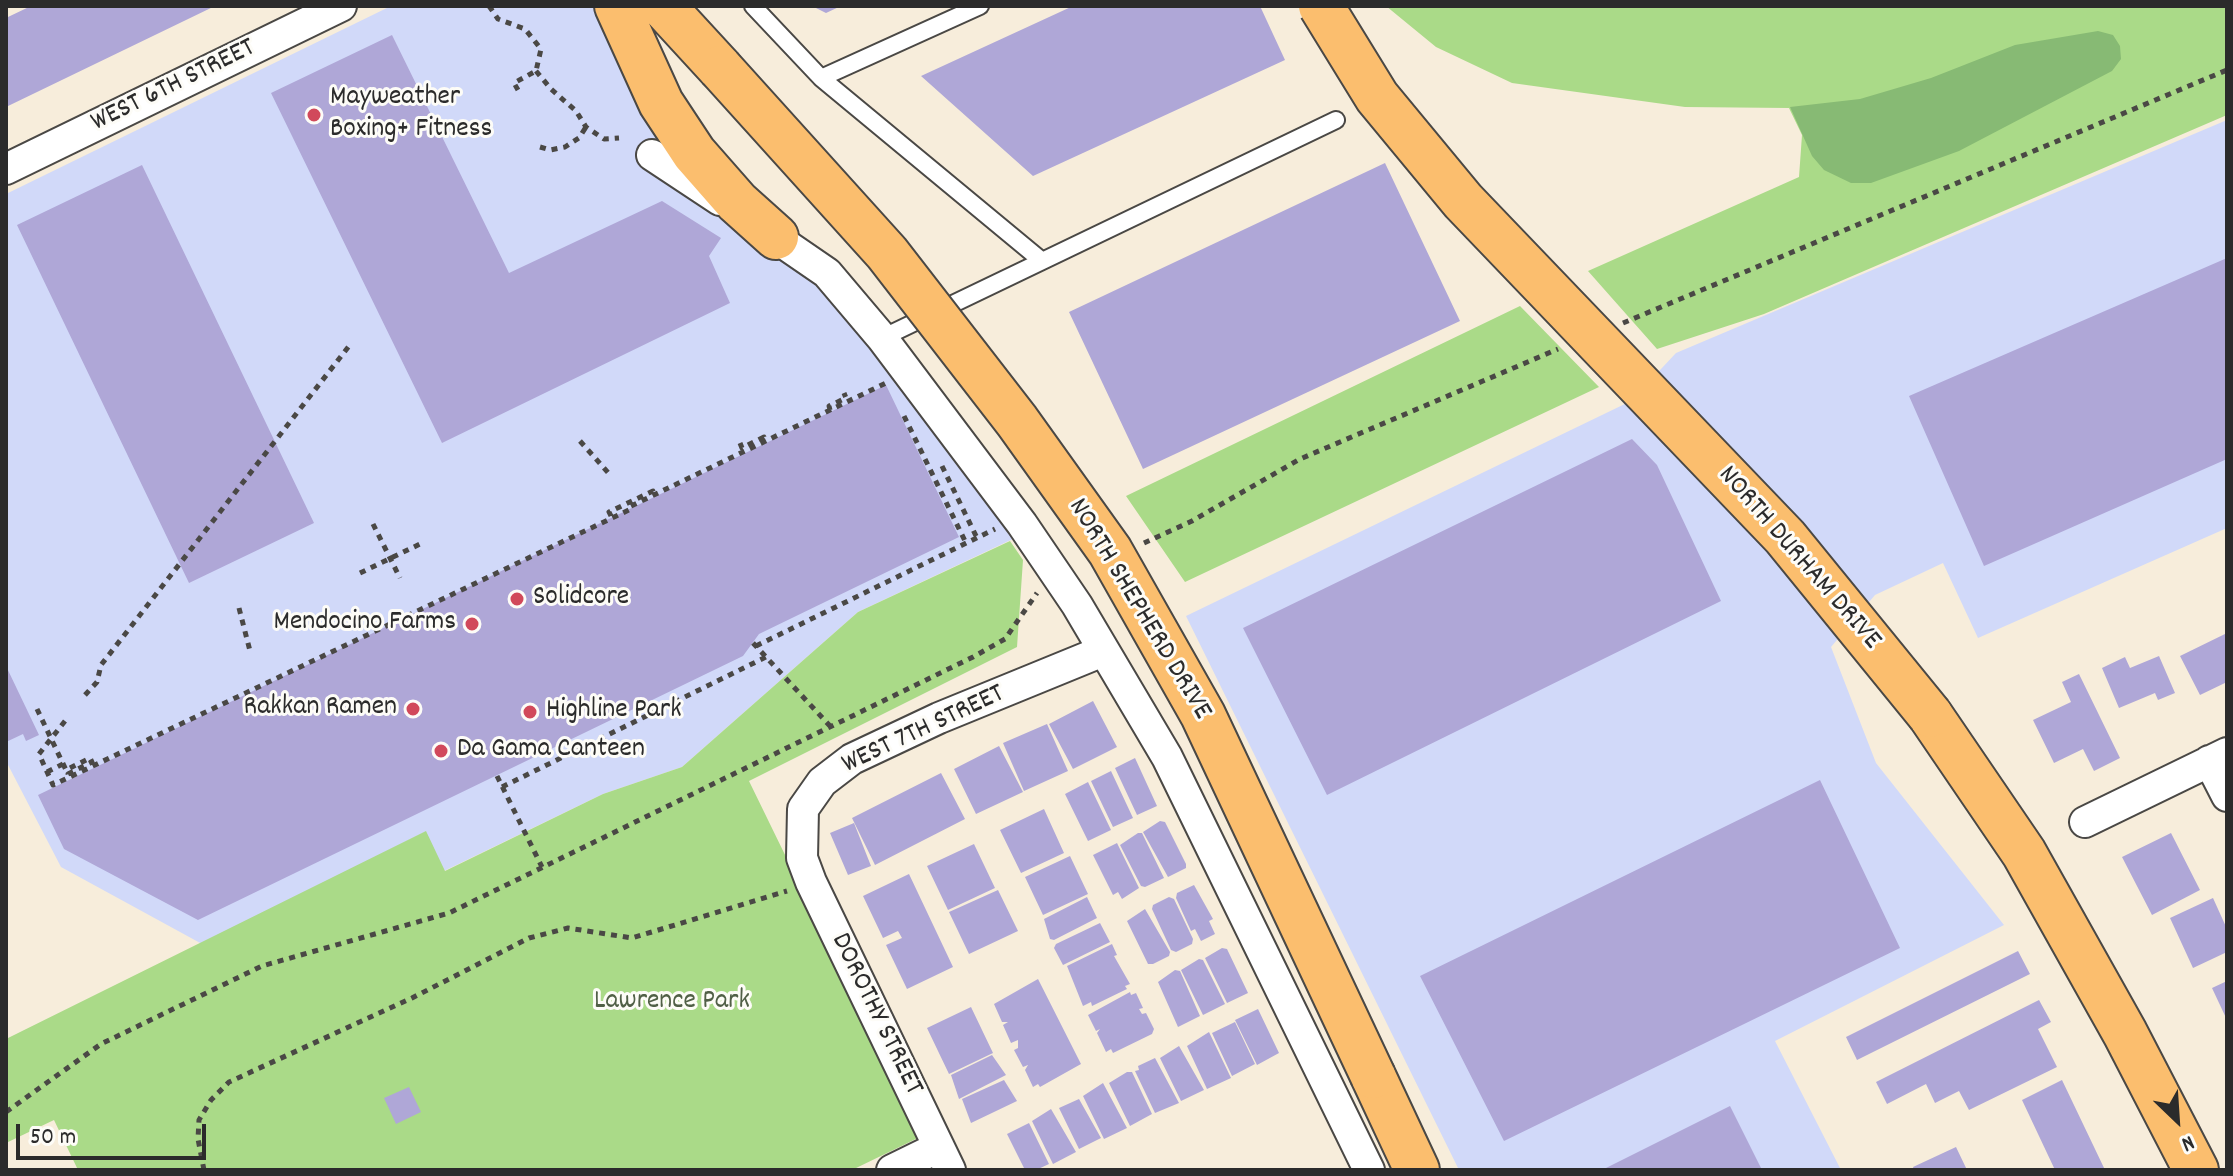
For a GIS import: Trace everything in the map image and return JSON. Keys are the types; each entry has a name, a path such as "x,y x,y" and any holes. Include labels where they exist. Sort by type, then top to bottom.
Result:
{"main road":[{"path":"617,6 661,103 694,153 737,202 776,237"},
{"name":"NORTH SHEPHERD DRIVE","path":"663,6 887,253 1017,421 1110,551 1203,715 1417,1170"},
{"name":"NORTH DURHAM DRIVE","path":"1321,6 1377,97 1463,201 1785,537 1930,715 2024,853 2125,1033 2196,1170"}],"street":[{"name":"WEST 6TH STREET","path":"6,169 341,6"},
{"name":"NORTH SHEPHERD DRIVE","path":"652,155 827,273 882,338 1022,524 1077,605 1167,757 1369,1170"},
{"name":"WEST 7TH STREET","path":"806,870 803,809 822,782 852,759 939,718 1103,651"},
{"path":"2085,822 2218,757 2227,796"},
{"name":"DOROTHY STREET","path":"806,870 945,1158"},
{"path":"892,1170 945,1158"}],"lane":[{"path":"753,6 821,78 1042,261"},
{"path":"821,78 980,6"},
{"path":"882,338 1336,120"}],"path":[{"path":"489,6 498,19 525,29 538,42 540,59 536,71"},
{"path":"1614,326 2227,70"},
{"path":"518,90 514,83 517,78 536,71"},
{"path":"536,71 576,111 586,127 604,139 619,138"},
{"path":"540,147 550,150 565,147 579,138 586,127"},
{"path":"1131,549 1192,521 1300,459 1572,343"},
{"path":"85,695 97,682 101,665 349,346"},
{"path":"65,721 39,754 53,785 258,682 887,383 893,394"},
{"path":"830,410 829,406 846,398 844,393"},
{"path":"899,406 966,543"},
{"path":"740,443 742,448 764,437 765,441"},
{"path":"580,441 611,476"},
{"path":"830,726 754,645 977,538 942,465"},
{"path":"373,524 400,578"},
{"path":"360,573 420,544"},
{"path":"6,1112 101,1044 262,966 449,913 1005,639 1039,591 1048,587"},
{"path":"239,608 250,651"},
{"path":"502,787 766,657"},
{"path":"37,709 66,770 90,758 92,762 68,774 69,777"},
{"path":"47,772 63,764"},
{"path":"497,776 542,867"},
{"path":"204,1170 199,1150 199,1120 211,1100 229,1082 412,998 529,938 568,928 632,938 711,917 806,870"}],"shaded area":[{"path":"391,6 603,6 816,282 847,312 1017,537 858,612 682,767 603,794 444,871 425,832 202,944 61,867 6,761 6,194"},
{"path":"2227,120 2227,528 1978,638 1943,563 1875,595 1831,647 1876,763 2004,925 1775,1041 1841,1170 1459,1170 1186,616 1631,401 1676,353"}],"green space":[{"path":"1386,6 2227,6 2227,115 1764,314 1657,349 1588,271 1799,177 1802,135 1789,108 1685,107 1512,83 1436,47"},
{"path":"2098,31 2113,35 2120,46 2121,59 2112,71 1959,151 1871,183 1851,183 1824,170 1812,156 1790,107 1860,99 1931,78 2015,45"},
{"path":"1520,306 1599,387 1185,582 1126,496"},
{"name":"Lawrence Park","path":"1010,541 1023,560 1017,647 749,781 922,1136 852,1170 78,1170 54,1120 6,1143 6,1039 426,831 445,871 603,794 682,767 858,612"}],"building":[{"path":"31,6 215,6 6,107 6,24 8,17"},
{"path":"812,6 841,6 826,13"},
{"path":"1073,6 1260,6 1285,60 1033,176 921,76"},
{"path":"392,35 509,273 662,201 721,238 709,256 730,303 442,443 271,93"},
{"path":"1385,163 1460,321 1143,469 1069,312"},
{"path":"142,165 314,523 189,583 17,225"},
{"path":"2227,258 2227,459 1984,566 1909,396"},
{"path":"886,385 959,537 759,634 743,656 198,920 64,849 38,795"},
{"path":"1632,439 1657,465 1721,601 1327,795 1243,628"},
{"path":"2227,633 2227,682 2200,695 2180,656"},
{"path":"2159,656 2175,693 2158,700 2155,693 2119,708 2102,668 2125,657 2130,668"},
{"path":"6,666 39,735 26,741 23,734 6,742"},
{"path":"2079,674 2120,758 2094,771 2083,749 2054,763 2033,720 2071,702 2062,682"},
{"path":"1093,701 1117,747 1073,769 1049,724"},
{"path":"1047,724 1068,771 1024,791 1003,743"},
{"path":"999,746 1023,792 976,814 954,769"},
{"path":"1135,758 1157,806 1137,815 1115,768"},
{"path":"1111,771 1133,818 1113,827 1091,781"},
{"path":"941,773 965,819 875,865 852,818"},
{"path":"1820,780 1900,948 1504,1141 1420,976"},
{"path":"1088,782 1111,830 1088,841 1065,794"},
{"path":"1044,809 1064,853 1021,873 1000,830"},
{"path":"1160,821 1165,822 1186,864 1186,868 1168,877 1143,832"},
{"path":"854,823 871,866 848,875 830,833"},
{"path":"1142,833 1164,878 1145,887 1141,886 1120,845"},
{"path":"2171,833 2200,890 2152,915 2122,857"},
{"path":"1117,843 1139,888 1122,899 1118,892 1113,895 1093,855"},
{"path":"974,844 995,888 948,910 927,866"},
{"path":"1070,856 1088,894 1043,915 1025,877"},
{"path":"909,874 953,967 907,989 886,945 902,938 898,931 883,938 863,896"},
{"path":"1194,885 1213,919 1209,921 1215,934 1201,941 1195,929 1191,931 1176,898 1177,893"},
{"path":"998,890 1018,931 969,954 949,912"},
{"path":"1087,897 1097,918 1054,940 1050,939 1044,919"},
{"path":"1169,897 1174,899 1193,939 1192,944 1176,952 1171,950 1152,909 1153,905"},
{"path":"2213,898 2227,929 2227,952 2193,968 2170,918"},
{"path":"1145,909 1170,952 1169,956 1153,964 1148,964 1127,921"},
{"path":"1100,923 1110,942 1063,965 1054,948 1056,944"},
{"path":"1112,944 1117,955 1114,956 1130,984 1125,986 1127,989 1092,1006 1091,1002 1083,1006 1067,966"},
{"path":"1222,948 1227,949 1248,993 1227,1003 1205,958"},
{"path":"2018,951 2030,974 1857,1060 1846,1037"},
{"path":"1199,959 1203,960 1225,1004 1203,1015 1181,970"},
{"path":"1175,970 1180,971 1200,1016 1178,1027 1158,982"},
{"path":"1038,979 1081,1064 1040,1087 1038,1084 1033,1087 1025,1070 1028,1065 1023,1067 1014,1050 1018,1048 1018,1040 1011,1043 1003,1025 1008,1022 1002,1022 994,1004"},
{"path":"2227,981 2227,1020 2212,988"},
{"path":"1130,992 1131,995 1136,993 1143,1008 1139,1009 1142,1014 1146,1013 1154,1029 1152,1034 1113,1053 1111,1049 1106,1052 1097,1033 1100,1029 1096,1031 1088,1015"},
{"path":"2039,1000 2051,1022 2038,1029 2057,1067 1969,1110 1959,1091 1935,1103 1926,1084 1887,1104 1876,1082"},
{"path":"971,1007 993,1053 949,1074 927,1028"},
{"path":"1258,1009 1279,1053 1257,1065 1235,1020"},
{"path":"1235,1022 1255,1064 1232,1076 1212,1033"},
{"path":"1209,1032 1231,1078 1207,1089 1187,1046"},
{"path":"1179,1046 1204,1090 1181,1101 1160,1058"},
{"path":"992,1055 1006,1075 959,1099 951,1075"},
{"path":"1155,1058 1179,1103 1155,1113 1135,1071 1139,1070 1138,1066"},
{"path":"1132,1072 1152,1114 1130,1126 1109,1083"},
{"path":"1004,1080 1017,1101 971,1123 962,1099"},
{"path":"2062,1080 2105,1170 2055,1170 2022,1100"},
{"path":"1103,1083 1127,1128 1104,1139 1083,1096"},
{"path":"409,1087 421,1112 396,1124 384,1098"},
{"path":"1079,1099 1101,1138 1079,1149 1059,1108"},
{"path":"1730,1106 1762,1170 1602,1170"},
{"path":"1051,1109 1076,1152 1053,1164 1032,1121"},
{"path":"1029,1123 1049,1164 1036,1170 1025,1170 1007,1134"},
{"path":"1956,1147 1967,1170 1914,1170 1913,1167"}],"place":[{"name":"Mayweather Boxing+ Fitness","path":"314,115"},
{"name":"Solidcore","path":"517,599"},
{"name":"Mendocino Farms","path":"472,624"},
{"name":"Rakkan Ramen","path":"413,709"},
{"name":"Highline Park","path":"530,712"},
{"name":"Da Gama Canteen","path":"441,751"}]}
